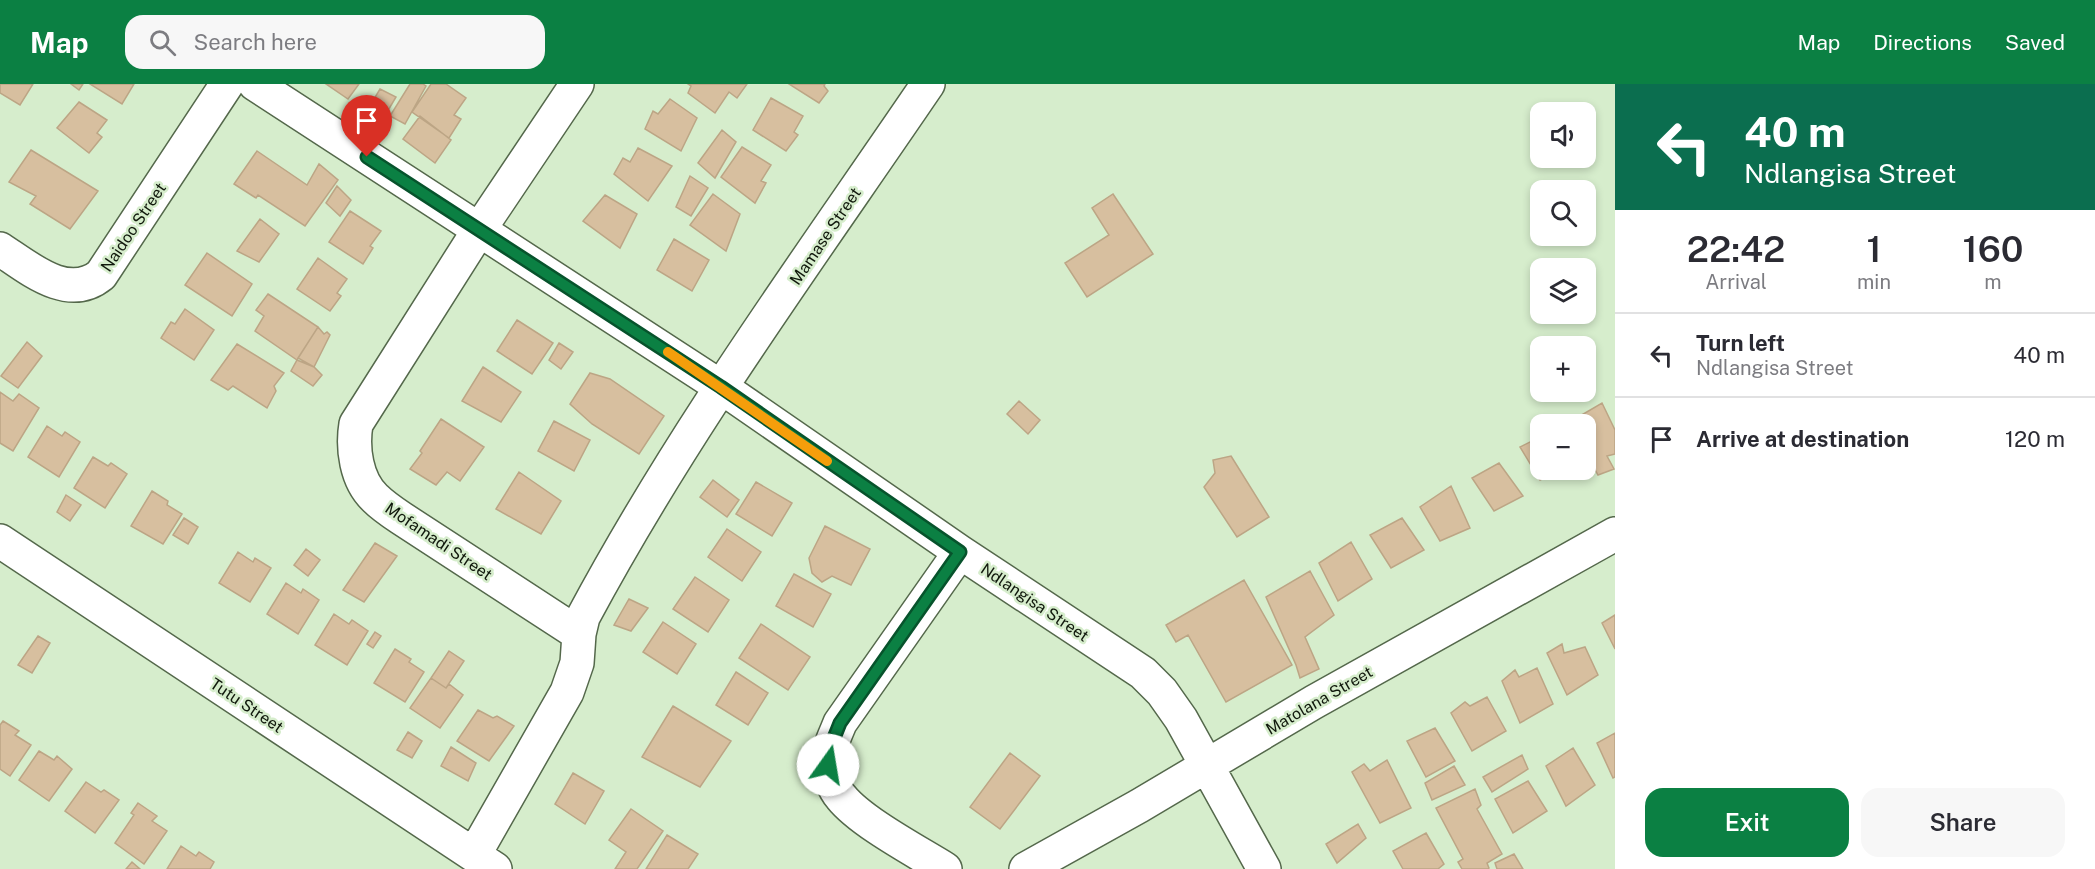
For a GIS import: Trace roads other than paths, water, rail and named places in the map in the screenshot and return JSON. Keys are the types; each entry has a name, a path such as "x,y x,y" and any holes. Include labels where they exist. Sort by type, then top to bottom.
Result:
{"street":[{"name":"Naidoo Street","path":"0,249 50,281 79,285 92,283 101,275 227,84"},
{"name":"Ndlangisa Street","path":"255,84 721,387 960,552 1143,673 1162,692 1194,741 1264,869"},
{"name":"Mofamadi Street","path":"577,84 479,230 356,424 353,441 363,480 374,497 401,519 579,634"},
{"name":"Mamase Street","path":"721,387 928,84"},
{"path":"484,862 567,692 578,663 579,634 583,617 637,519 721,387"},
{"name":"Matolana Street","path":"1026,869 1139,806 1314,702 1615,534"},
{"name":"Tutu Street","path":"0,541 484,862"},
{"path":"945,869 855,811 840,797 832,781 828,765 830,748 840,723 960,552"}]}
